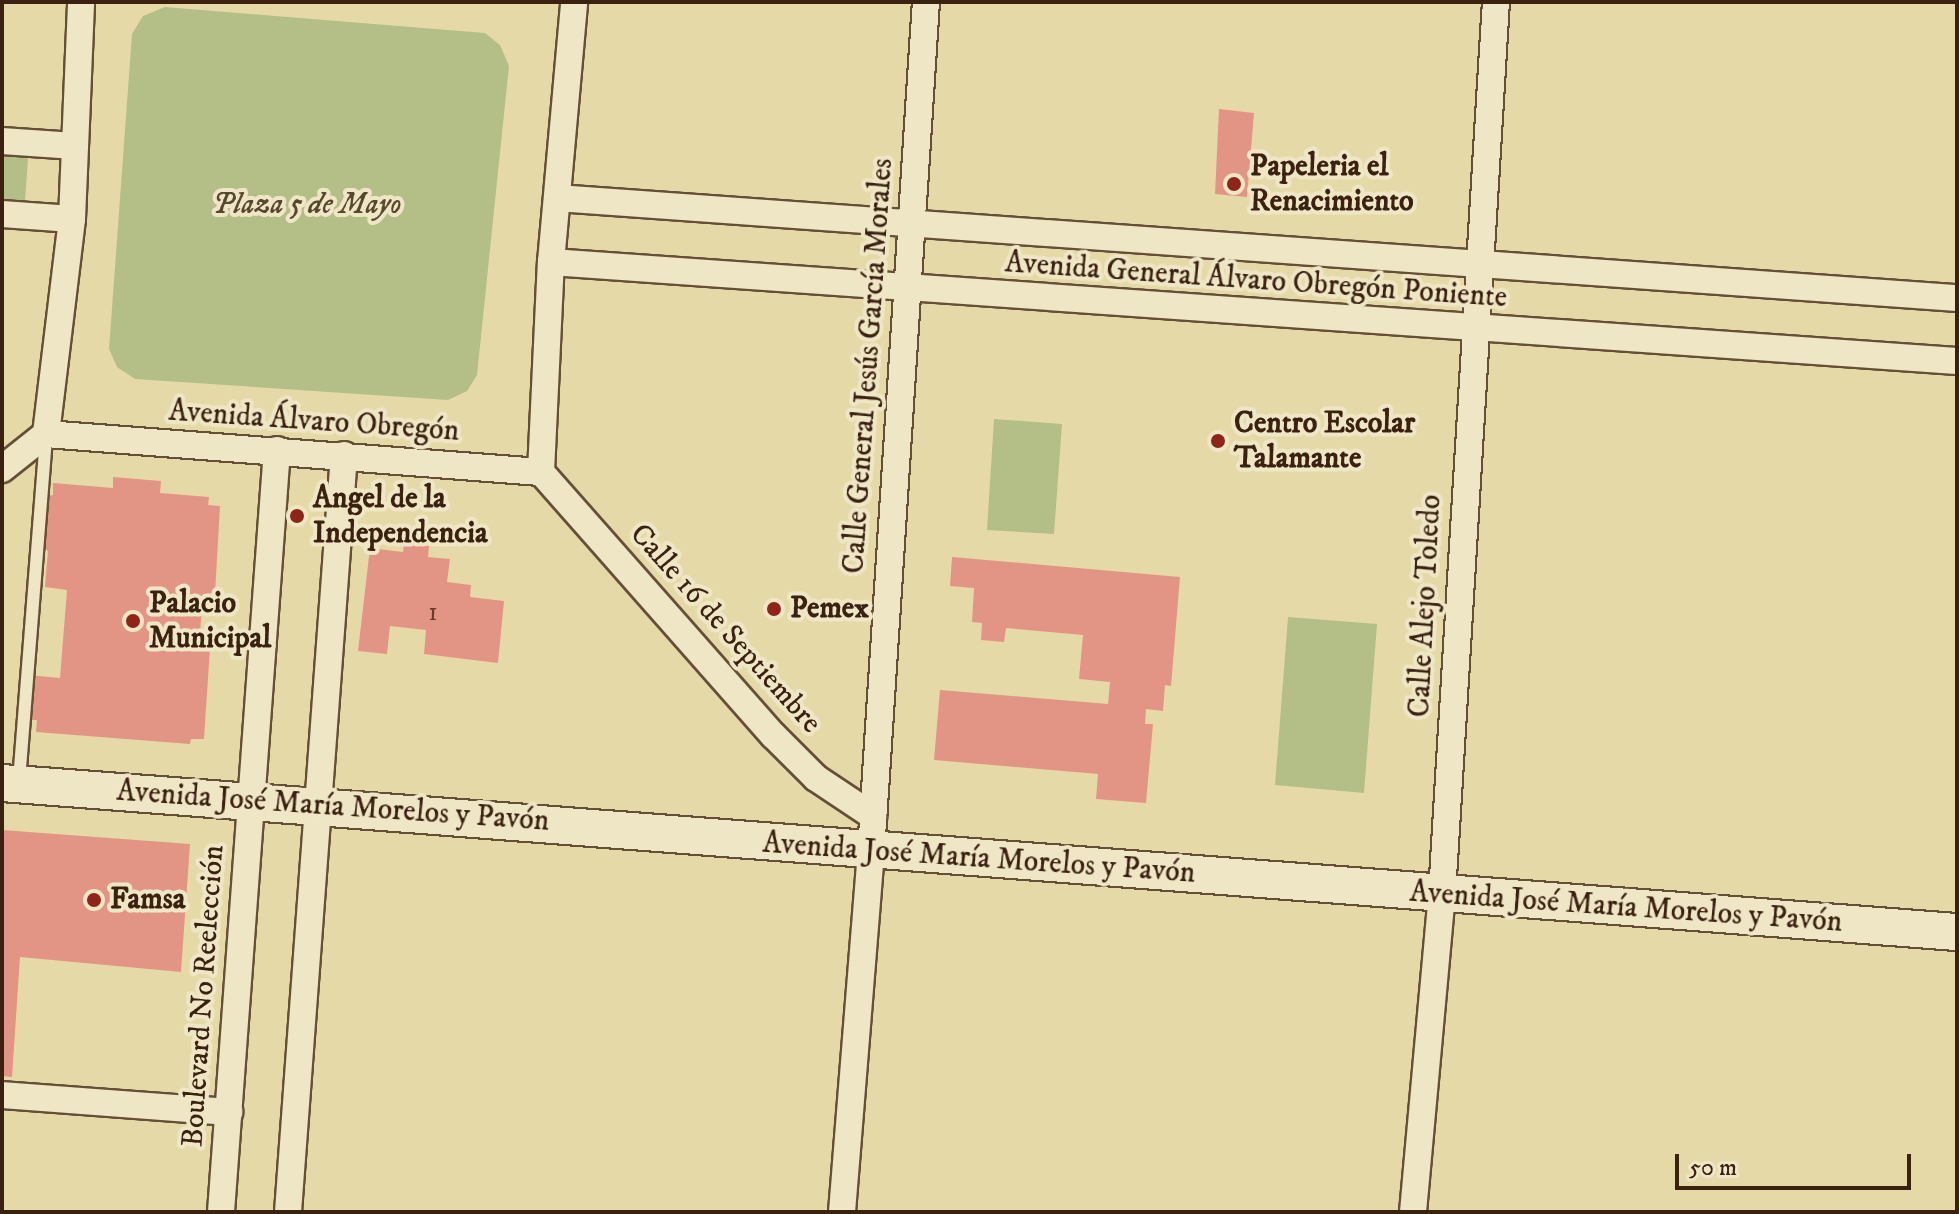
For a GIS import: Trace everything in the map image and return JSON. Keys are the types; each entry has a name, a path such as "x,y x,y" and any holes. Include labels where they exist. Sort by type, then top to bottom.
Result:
{"main road":[{"name":"Avenida José María Morelos y Pavón","path":"10,783 249,798 871,852 1957,932"}],"street":[{"path":"2,469 46,434 72,219 81,2"},
{"path":"541,472 551,262 574,2"},
{"name":"Calle General Jesús García Morales","path":"842,1212 871,852 905,288 926,2"},
{"name":"Calle Alejo Toledo","path":"1413,1212 1442,894 1473,328 1496,2"},
{"path":"2,141 75,146"},
{"name":"Avenida General Álvaro Obregón Poniente","path":"557,198 1957,298"},
{"path":"2,214 72,219"},
{"name":"Avenida General Álvaro Obregón Poniente","path":"551,262 1957,361"},
{"name":"Avenida Álvaro Obregón","path":"46,434 541,472"},
{"name":"Boulevard No Reelección","path":"221,1212 249,798 277,450"},
{"path":"288,1212 321,804 344,455"},
{"name":"Calle 16 de Septiembre","path":"541,472 773,735 816,778 873,816"},
{"path":"2,1095 229,1112"}],"lane":[{"path":"10,783 46,434"}],"green space":[{"name":"Plaza 5 de Mayo","path":"165,7 485,33 500,45 509,66 477,375 467,391 448,400 135,379 117,367 109,349 132,34 143,16"},
{"path":"2,141 29,143 24,216 2,214"},
{"path":"994,419 1062,424 1054,534 987,530"},
{"path":"1288,617 1377,624 1364,793 1275,785"}],"building":[{"path":"1219,109 1254,113 1247,197 1215,194"},
{"name":"Palacio Municipal","path":"113,477 161,481 160,493 209,497 208,505 220,506 215,594 203,594 199,648 210,648 204,739 191,739 190,744 36,732 37,720 24,720 28,675 60,678 67,590 45,587 48,551 36,542 40,498 53,495 53,483 113,488"},
{"path":"404,543 429,546 428,557 450,559 447,582 471,585 470,597 504,601 498,663 424,654 426,630 390,626 387,654 358,651 370,548 403,552"},
{"path":"952,557 1180,577 1171,686 1165,685 1163,711 1146,709 1145,724 1153,724 1146,803 1096,799 1098,774 934,760 940,690 1108,704 1110,682 1079,679 1083,635 1006,628 1004,642 981,640 982,623 972,622 974,588 950,586"},
{"name":"Famsa","path":"2,830 190,844 181,972 20,957 12,1077 2,1076"}],"place":[{"name":"Papeleria el Renacimiento","path":"1234,184"},
{"name":"Centro Escolar Talamante","path":"1218,441"},
{"name":"Angel de la Independencia","path":"297,516"},
{"name":"Pemex","path":"774,609"},
{"name":"Palacio Municipal","path":"133,621"},
{"name":"Famsa","path":"94,900"}]}
